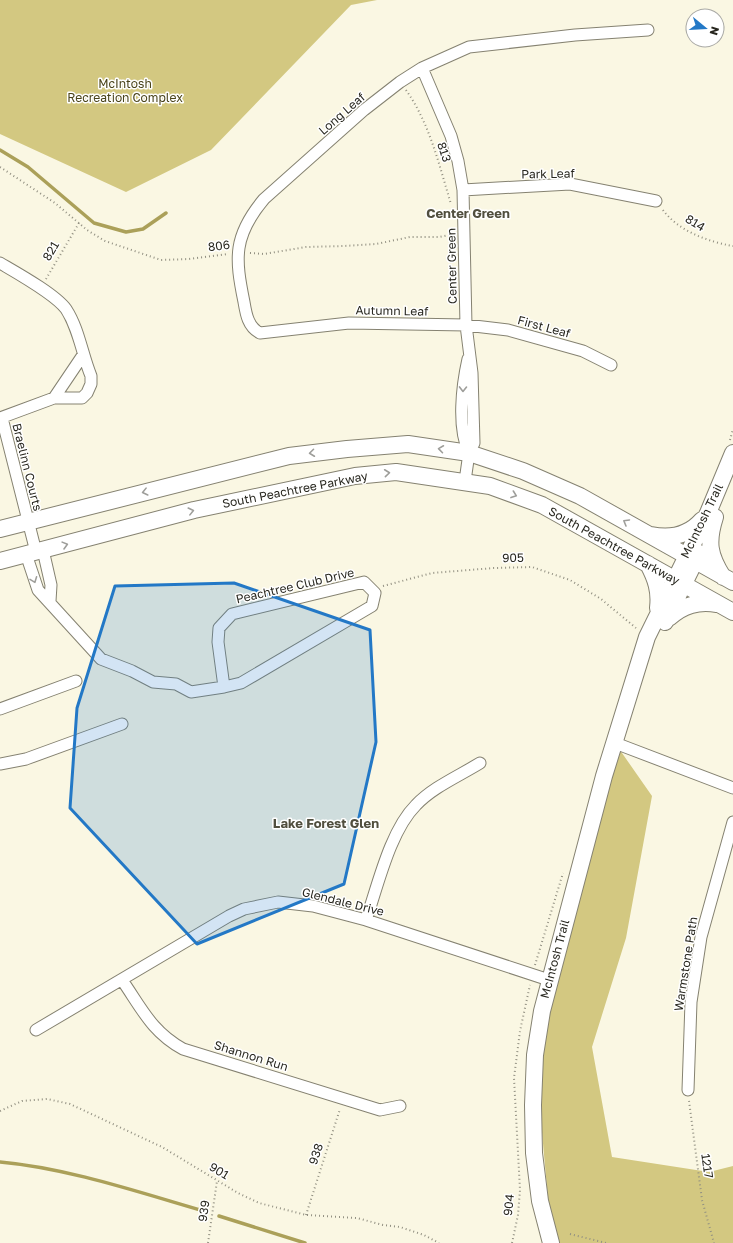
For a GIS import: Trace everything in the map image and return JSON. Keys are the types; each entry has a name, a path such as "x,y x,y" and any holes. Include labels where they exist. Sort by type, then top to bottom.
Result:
{"main road":[{"path":"0,529 289,456 347,448 408,444 469,453 523,471 580,496 690,560 728,580"},
{"name":"McIntosh Trail","path":"551,1243 540,1201 534,1153 533,1105 535,1055 549,980 615,743 634,682 661,618 711,515 733,453"},
{"name":"South Peachtree Parkway","path":"0,561 194,510 355,476 396,472 465,481 490,486 542,505 733,612"},
{"path":"647,534 664,538 682,534 697,526 711,515"},
{"path":"711,515 710,548 714,564 728,580"},
{"path":"648,564 656,580 661,618 689,605 704,602 719,604"}],"street":[{"name":"Long Leaf","path":"317,327 260,333 254,330 250,325 245,308 239,275 238,253 251,215 264,199 364,110 400,82 422,68 469,47 574,35 648,30"},
{"name":"Center Green","path":"422,68 451,136 458,161 463,190 466,325 470,351 462,385 463,441 469,453"},
{"name":"Park Leaf","path":"463,190 570,184 656,201"},
{"name":"Braelinn Courts","path":"0,263 40,289 65,308 79,339 91,376 91,384 87,393 82,398 54,398 1,418 35,552"},
{"name":"Autumn Leaf","path":"317,327 349,323 466,325"},
{"name":"First Leaf","path":"466,325 508,330 576,349 611,365"},
{"path":"54,398 83,355"},
{"path":"465,481 469,453"},
{"path":"35,552 51,585 50,602"},
{"name":"Peachtree Club Drive","path":"35,552 38,590 101,659 132,671 153,682 176,684 191,692 224,687 240,682 372,606 375,593 364,582 232,614 219,628 218,642 224,687"},
{"path":"0,709 76,681"},
{"path":"0,764 26,759 122,724"},
{"path":"615,743 733,788"},
{"path":"366,920 396,833 405,818 416,805 432,792 480,763"},
{"name":"Warmstone Path","path":"688,1090 691,1002 701,937 733,822"},
{"name":"Glendale Drive","path":"36,1030 228,916 261,905 278,902 295,903 366,920 549,980"},
{"name":"Shannon Run","path":"122,980 157,1031 170,1042 183,1049 380,1110 400,1106"}],"path":[{"name":"813","path":"400,82 415,103 426,126 453,209"},
{"name":"806","path":"0,168 55,202 79,223 105,241 161,260 189,259 238,253 264,254 306,247 376,244 410,237 439,238 465,232"},
{"name":"814","path":"656,201 667,216 698,237 715,243 733,246"},
{"name":"821","path":"40,289 79,223"},
{"name":"905","path":"370,587 388,586 432,573 494,568 532,567 570,580 601,599 639,630"},
{"name":"1217","path":"688,1090 702,1200 714,1243"},
{"name":"938","path":"306,1215 343,1098"},
{"name":"901","path":"0,1111 22,1101 47,1099 70,1104 162,1147 259,1203 306,1215 357,1218 383,1225 400,1227 424,1235 439,1243"},
{"name":"904","path":"512,1243 518,1215 520,1190 519,1168"},
{"name":"939","path":"208,1243 217,1180"},
{"path":"570,1234 606,1243"}],"highlighted area":[{"path":"234,583 370,630 376,742 344,884 197,944 70,808 77,708 115,586"}],"green space":[{"name":"McIntosh Recreation Complex","path":"0,0 377,0 351,5 211,150 126,192 0,134"},
{"path":"615,743 652,796 626,938 592,1047 612,1157 709,1172 733,1166 733,1243 552,1243 535,1055"}],"waterway":[{"path":"0,150 28,167 94,223 126,232 143,229 166,213"},
{"path":"0,1162 26,1165 78,1175 207,1212"},
{"path":"219,1216 305,1243"}],"district":[{"name":"Center Green","path":"468,213"},
{"name":"Lake Forest Glen","path":"326,823"}]}
